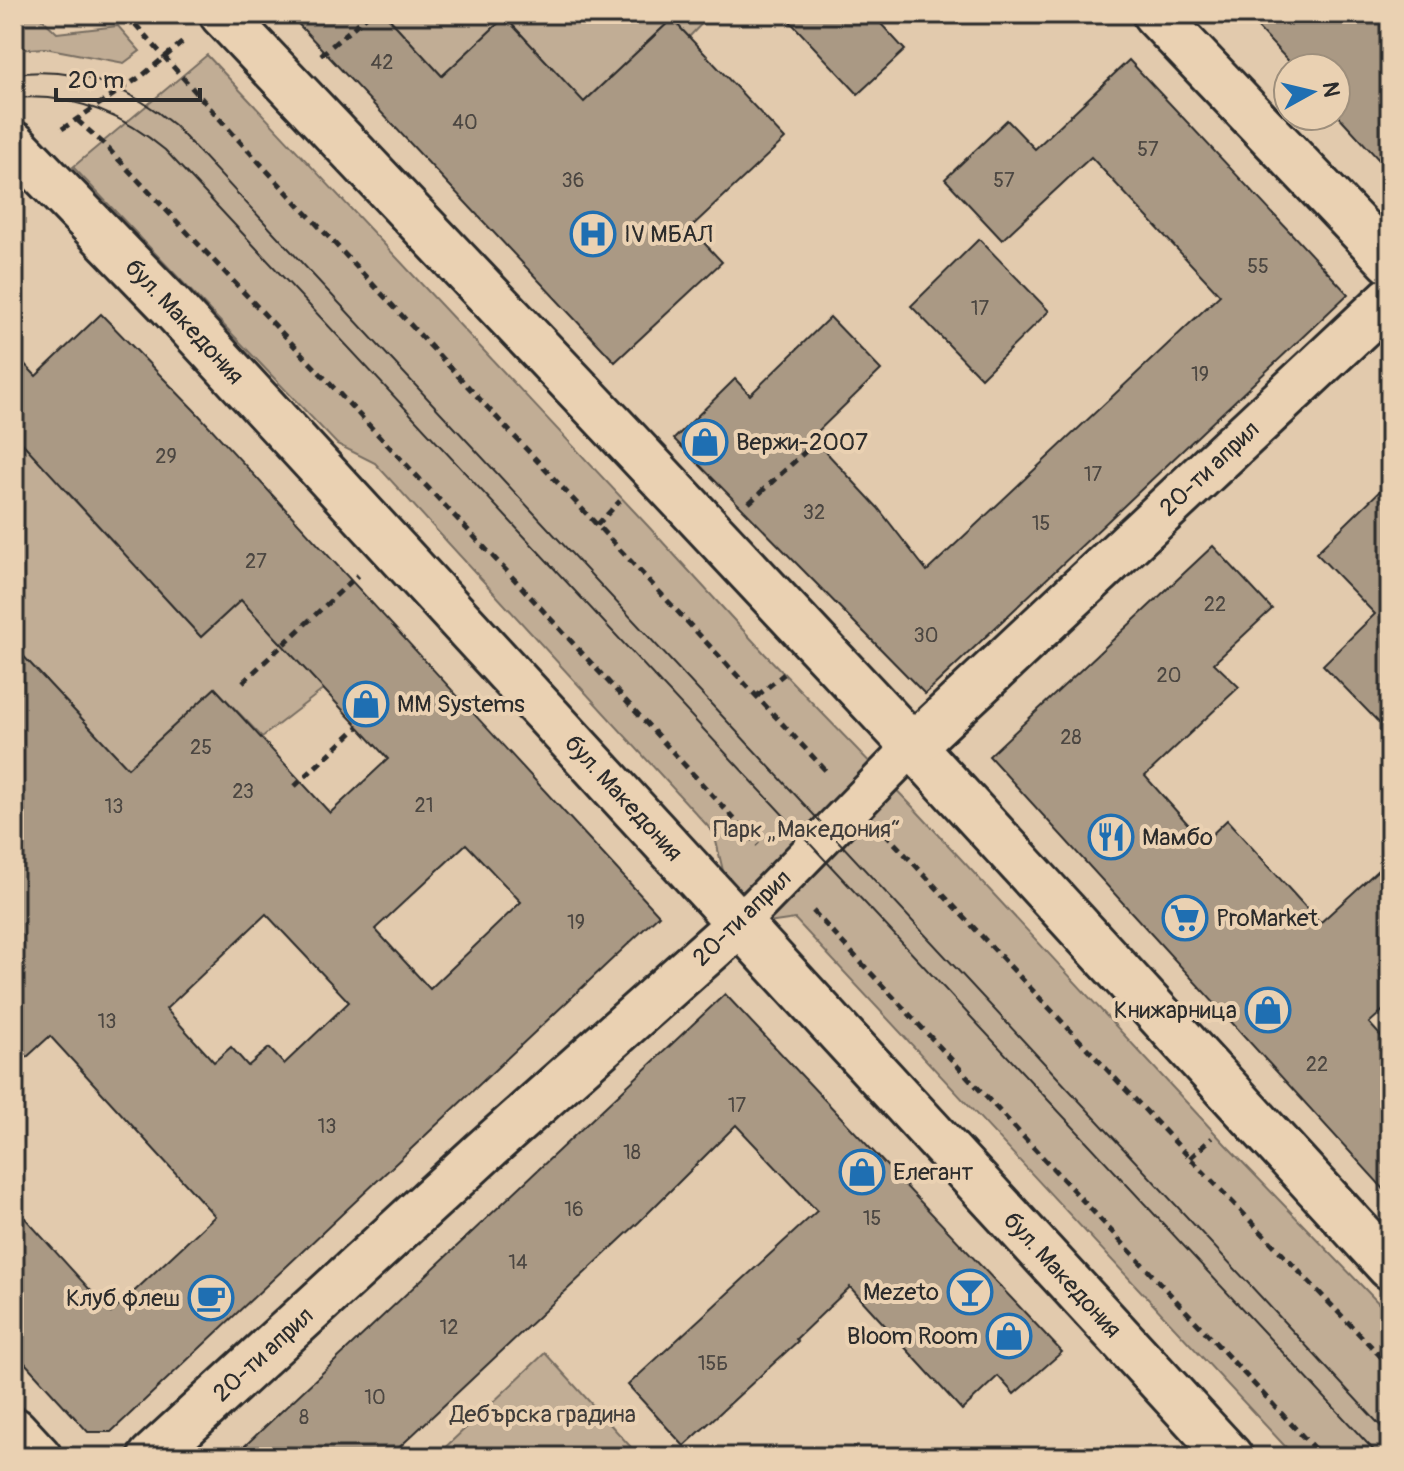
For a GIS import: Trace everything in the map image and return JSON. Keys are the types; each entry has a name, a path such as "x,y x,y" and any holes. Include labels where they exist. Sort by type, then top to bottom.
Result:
{"street":[{"path":"222,14 913,746 1390,1267"},
{"path":"1155,14 1390,261"},
{"name":"бул. Македония","path":"14,144 171,306 1230,1457"},
{"name":"20-ти април","path":"151,1457 482,1153 740,923 913,746 1390,299"},
{"path":"14,1430 39,1457"}],"path":[{"path":"126,14 381,293"},
{"path":"318,57 367,16"},
{"path":"185,40 143,75 79,118 494,557 786,875 807,905 1322,1457"},
{"path":"748,504 817,441"},
{"path":"597,525 629,492"},
{"path":"243,682 362,572"},
{"path":"757,696 791,667"},
{"path":"295,786 358,727"},
{"path":"1190,1158 1216,1135"}],"green space":[{"path":"14,14 37,14 57,33 118,26 140,51 124,63 45,48 14,50"},
{"path":"385,14 711,14 689,37 672,19 570,115 526,107 560,76 505,17 442,76"},
{"name":"Парк „Македония“","path":"207,55 765,654 1390,1315 1390,1457 1295,1457 795,919 768,923 724,875 714,833 375,463 337,444 73,167"},
{"path":"39,413 63,488 115,544 193,547 153,585 201,637 241,600 324,689 262,737 215,688 129,769 14,646 14,437"},
{"name":"Дебърска градина","path":"545,1353 640,1457 435,1457"}],"building":[{"path":"289,14 385,14 442,76 505,17 584,102 672,19 785,139 690,228 722,262 615,362"},
{"path":"783,14 872,14 905,50 858,94"},
{"path":"1245,14 1390,14 1390,172 1352,130 1352,52 1280,52"},
{"path":"1129,60 1348,294 925,694 674,439 735,379 750,395 830,317 881,370 812,437 878,508 927,571 1220,295 1091,157 1002,240 945,179 1007,120 1035,149"},
{"path":"979,239 1049,311 981,378 911,306"},
{"path":"101,314 197,413 659,915 111,1432 88,1432 14,1351 14,1206 111,1313 215,1216 50,1036 14,1069 14,646 128,768 215,688 330,813 388,759 241,600 201,637 14,434 14,353 36,376","holes":["466,844 521,902 430,989 375,929","266,914 349,1002 284,1064 269,1048 248,1066 231,1047 214,1062 166,1009"]},
{"path":"1390,481 1390,734 1323,665 1375,614 1316,553"},
{"path":"1213,546 1272,609 1214,663 1239,687 1145,776 1204,842 1227,820 1320,923 1390,859 1390,1004 1369,1023 1390,1046 1390,1196 989,756"},
{"path":"725,994 1062,1352 1014,1394 998,1376 962,1410 850,1287 796,1339 798,1341 684,1446 628,1385 817,1211 736,1125 639,1222 389,1457 233,1457"}],"tram line":[{"path":"14,74 58,73 99,82 138,99 174,125 1390,1436"},
{"path":"14,98 56,99 95,109 131,126 165,150 1380,1457"}],"place":[{"name":"IV МБАЛ","path":"593,234"},
{"name":"Вержи-2007","path":"705,442"},
{"name":"MM Systems","path":"366,704"},
{"name":"Мамбо","path":"1111,837"},
{"name":"ProMarket","path":"1185,918"},
{"name":"Книжарница","path":"1268,1010"},
{"name":"Елегант","path":"862,1172"},
{"name":"Mezeto","path":"970,1292"},
{"name":"Клуб флеш","path":"211,1298"},
{"name":"Bloom Room","path":"1009,1336"}]}
